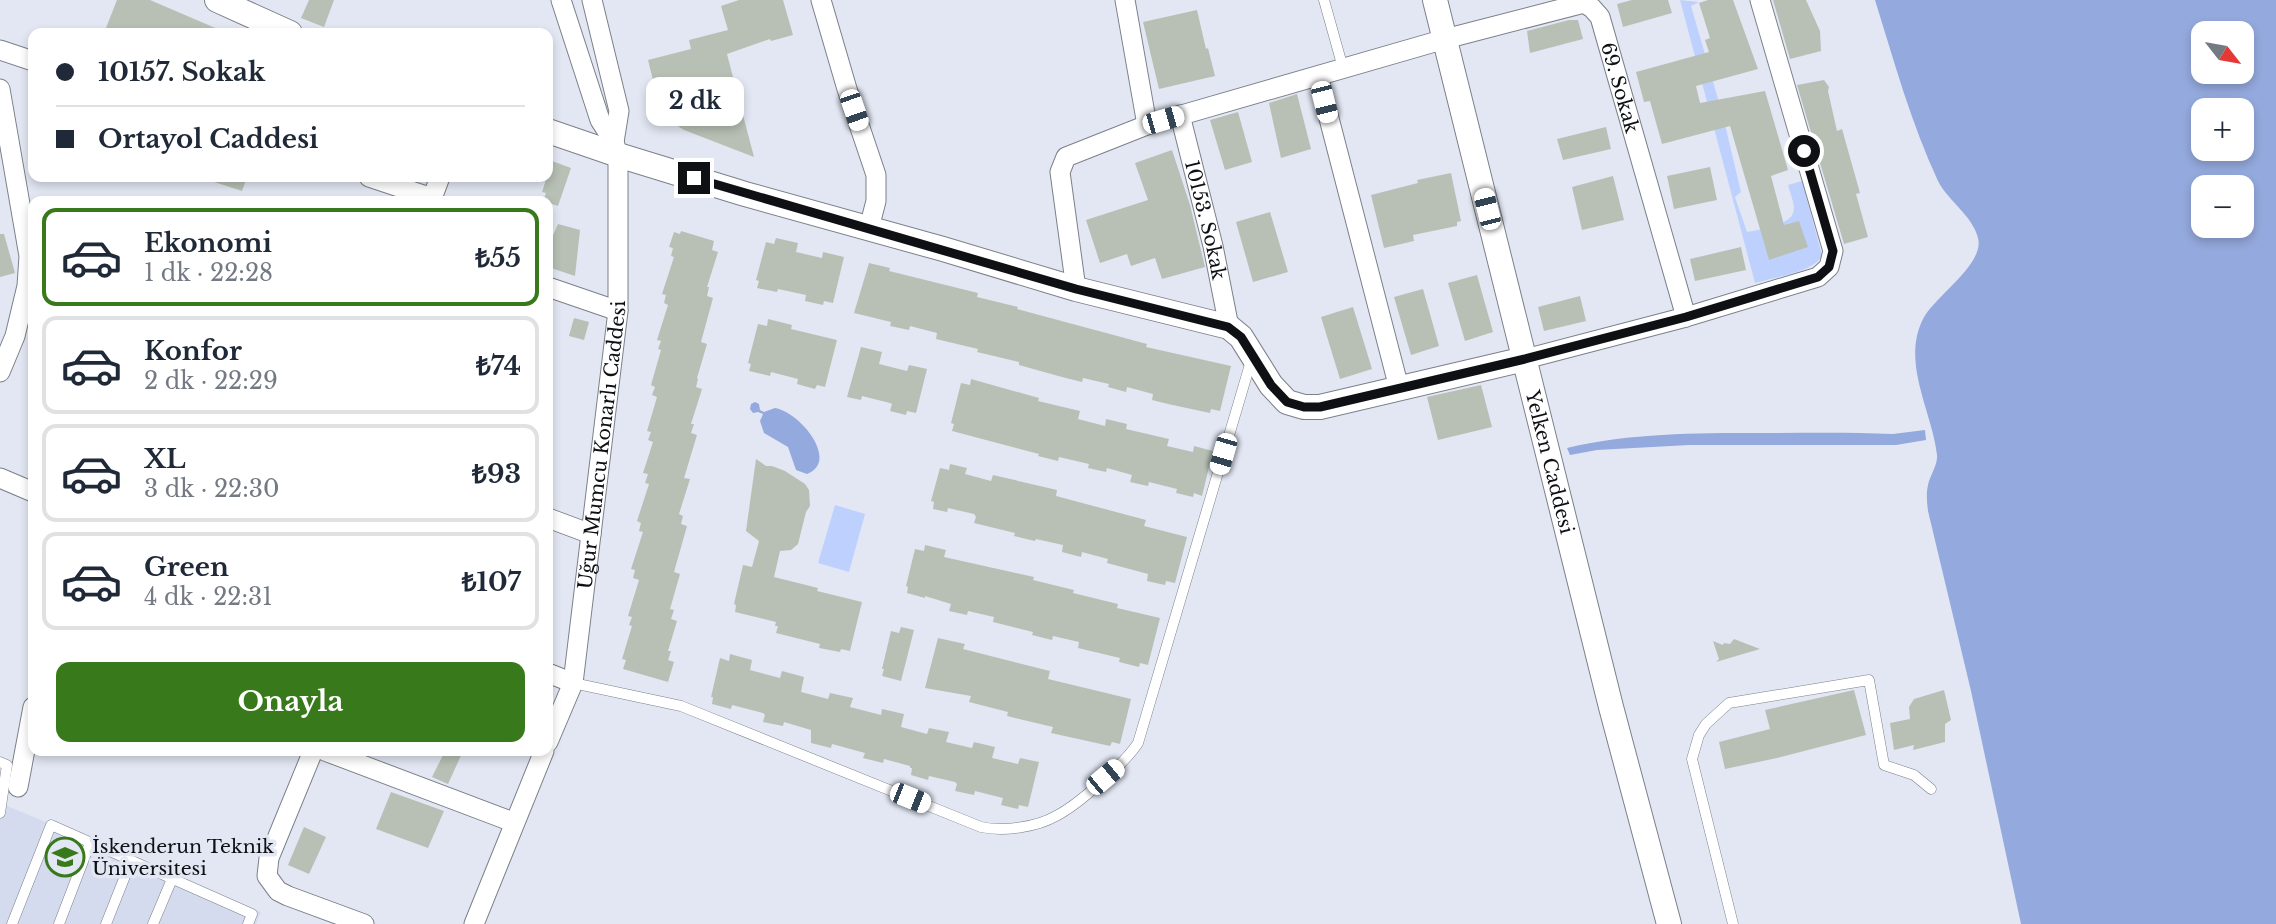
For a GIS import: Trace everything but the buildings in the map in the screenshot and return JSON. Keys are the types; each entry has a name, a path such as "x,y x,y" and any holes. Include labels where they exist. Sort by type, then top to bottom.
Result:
{"street":[{"path":"217,0 279,28"},
{"name":"Uğur Mumcu Konarlı Caddesi","path":"561,0 600,120 616,149"},
{"name":"Uğur Mumcu Konarlı Caddesi","path":"553,730 573,683 618,311 616,149 619,111 592,0"},
{"path":"821,0 876,176 876,201 869,229"},
{"path":"1125,0 1147,125"},
{"name":"Yelken Caddesi","path":"1435,0 1611,707 1669,924"},
{"path":"553,132 616,149 745,194 1076,289 1228,327 1241,337 1271,385 1287,402 1304,407 1320,407 1525,359 1686,317 1818,277 1829,267 1833,251 1760,0"},
{"name":"69. Sokak","path":"1445,39 1584,3 1600,17 1686,317"},
{"path":"1076,289 1060,172 1066,157 1147,125 1445,39"},
{"path":"0,50 28,59"},
{"path":"1318,76 1399,388"},
{"path":"0,89 27,207 28,232"},
{"name":"10153. Sokak","path":"1180,116 1213,246 1228,327"},
{"path":"382,182 420,196"},
{"path":"0,372 24,339 28,271"},
{"path":"553,289 618,311"},
{"path":"0,478 28,490"},
{"path":"553,520 591,534"},
{"path":"553,675 573,683"},
{"path":"18,788 28,734"},
{"path":"311,756 269,858 268,876 278,891 364,924"},
{"path":"338,756 513,822"},
{"path":"474,924 542,756"}],"lane":[{"path":"1324,0 1343,68"},
{"path":"573,683 681,706 981,827 1008,830 1054,818 1125,761 1138,743 1253,354"},
{"path":"1733,924 1692,760 1699,735 1706,724 1729,703 1869,680 1884,765 1914,775 1931,789"},
{"path":"0,762 7,765 0,813"},
{"path":"12,924 51,825 252,914 248,924"},
{"path":"59,924 90,843"},
{"path":"106,924 131,861"},
{"path":"153,924 172,879"}],"shaded area":[{"path":"1680,0 1699,2 1691,6 1723,116 1741,192 1735,197 1747,232 1773,226 1791,217 1794,207 1788,185 1802,181 1822,255 1818,261 1803,270 1755,283"},
{"path":"1875,0 2276,0 2276,924 2021,924 1971,691 1928,511 1927,488 1937,455 1916,370 1917,336 1923,319 1967,269 1978,248 1978,238 1971,222 1938,181 1911,114"},
{"path":"755,402 764,412 775,408 785,411 805,427 818,448 816,468 807,474 796,470 788,447 764,433 760,421 763,414 753,413 750,409"},
{"path":"1925,430 1926,440 1896,445 1689,445 1597,450 1570,455 1567,448 1615,439 1663,435 1893,434"},
{"path":"835,505 865,514 849,572 818,563"},
{"name":"İskenderun Teknik Üniversitesi","path":"0,803 261,912 256,924 0,924"}],"place":[{"name":"İskenderun Teknik Üniversitesi","path":"65,857"}],"route":[{"path":"694,178 1076,289 1228,327 1241,337 1271,385 1287,402 1304,407 1320,407 1525,359 1686,317 1818,277 1829,267 1833,251 1804,151"}]}
